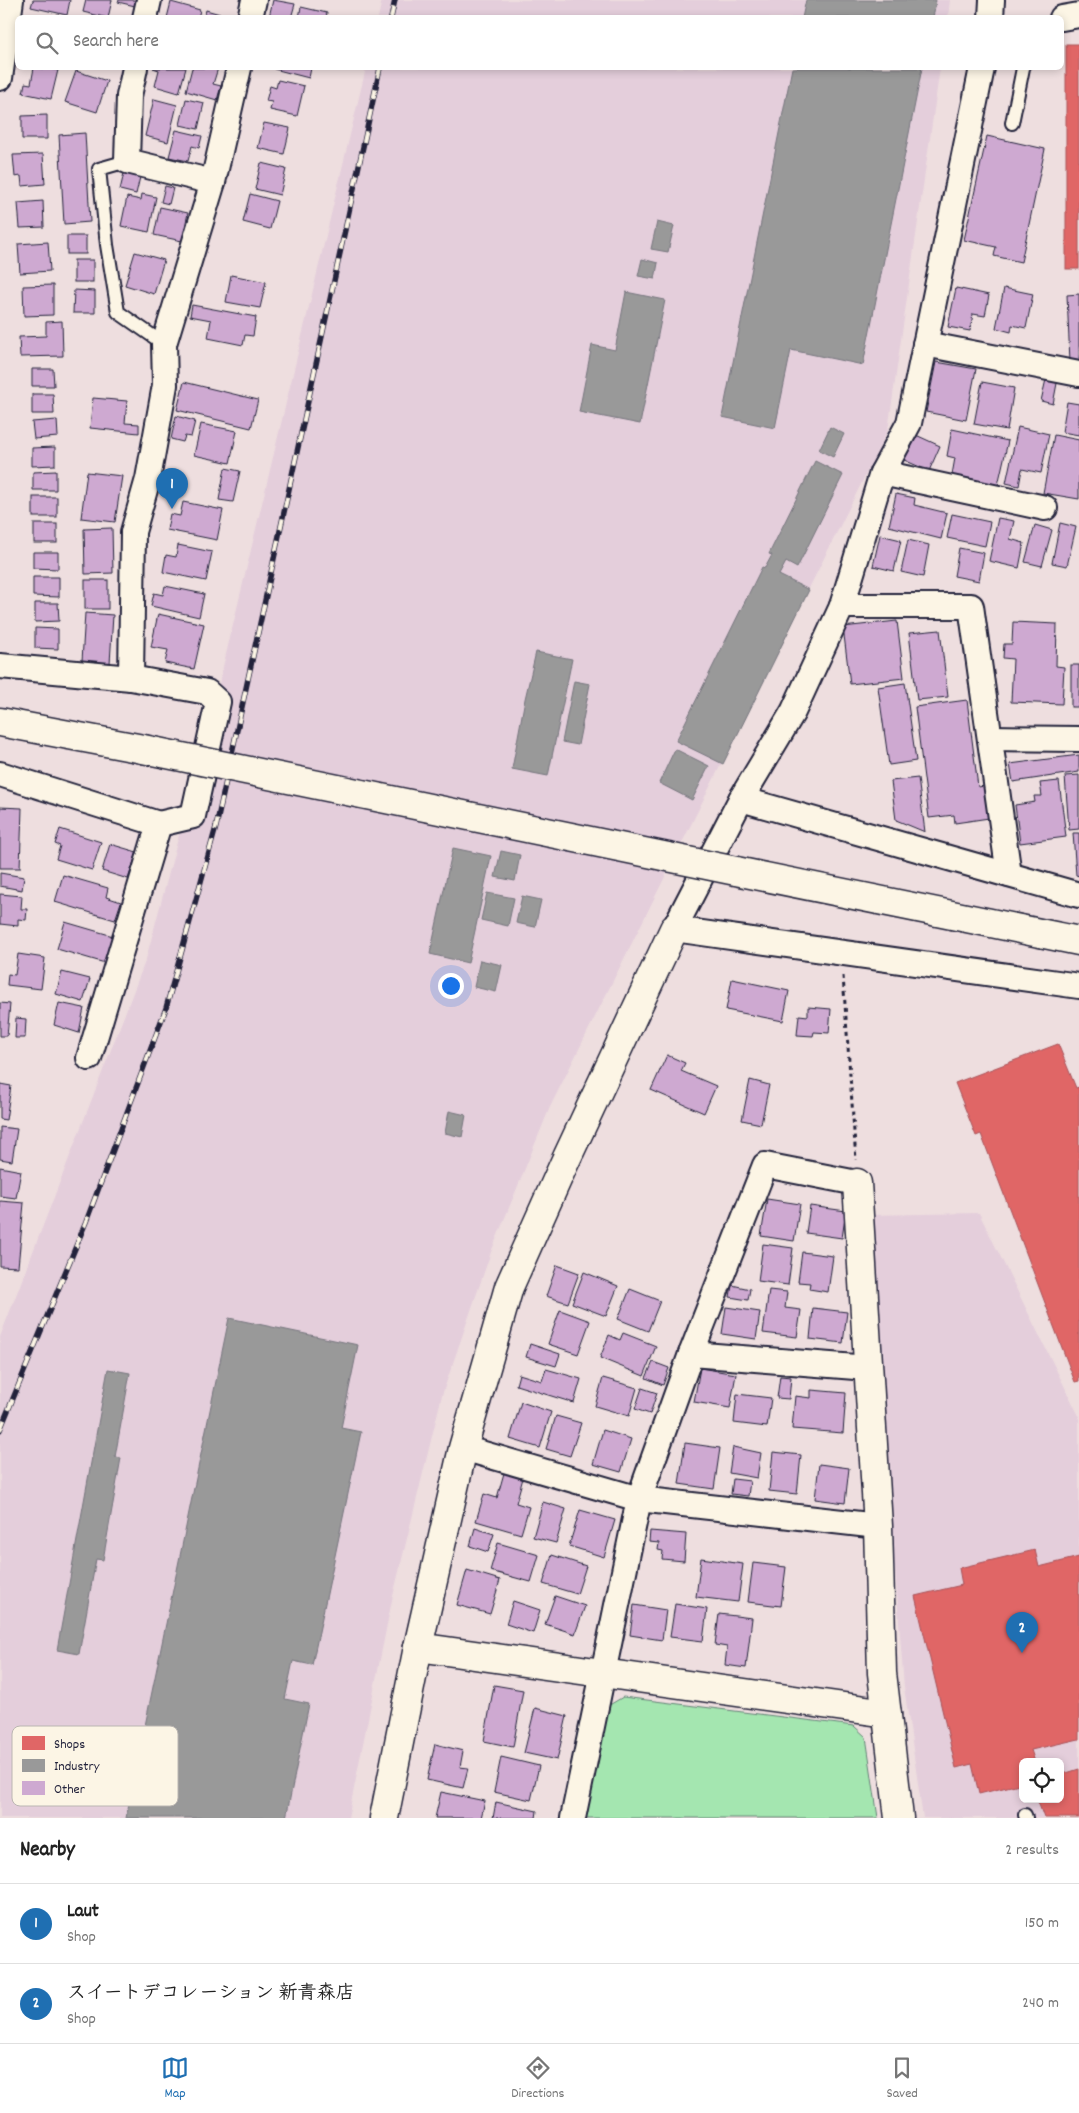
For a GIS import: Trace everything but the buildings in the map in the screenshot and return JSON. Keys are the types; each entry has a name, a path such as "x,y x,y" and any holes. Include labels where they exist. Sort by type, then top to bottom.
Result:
{"street":[{"path":"0,78 11,0"},
{"path":"146,15 149,0"},
{"path":"251,15 254,0"},
{"path":"991,15 992,0"},
{"path":"1064,18 1079,15"},
{"path":"135,70 129,96 127,161 213,182"},
{"path":"131,678 133,532 148,479 165,385 164,344 213,182 239,70"},
{"path":"384,1818 418,1647 463,1448 509,1287 564,1164 674,929 741,799 793,712 842,606 882,473 909,423 982,70"},
{"path":"925,344 1079,374"},
{"path":"882,473 1045,508"},
{"path":"842,606 971,606 1009,875"},
{"path":"0,666 131,678 207,692 218,702 193,816 159,824 0,774"},
{"path":"0,722 143,749 1079,941"},
{"path":"990,738 1079,739"},
{"path":"741,799 1079,895"},
{"path":"89,1058 159,824"},
{"path":"674,929 1079,986"},
{"path":"573,1818 639,1500 691,1354 765,1165 857,1183 878,1526 882,1673 899,1818"},
{"path":"691,1354 868,1368"},
{"path":"463,1448 639,1500 878,1526"},
{"path":"418,1647 887,1712"}],"lane":[{"path":"1012,123 1022,70"},
{"path":"127,161 99,170 107,245 118,312 164,344"}],"path":[{"path":"842,953 857,1183"}],"shaded area":[{"path":"382,0 950,0 948,15 379,15"},
{"path":"366,70 940,70 888,430 550,1107 491,1252 442,1395 392,1600 348,1818 0,1818 0,1337 146,959 217,692"},
{"path":"979,1213 1079,1416 1079,1818 923,1818 904,1687 868,1215"}],"green space":[{"path":"623,1697 854,1726 866,1737 878,1818 583,1818 606,1707"}],"railway":[{"path":"392,15 395,0"},
{"path":"0,1430 86,1222 166,1008 216,827 380,70"}],"place":[{"name":"Laut","path":"172,509"},
{"name":"スイートデコレーション 新青森店","path":"1022,1653"}]}
